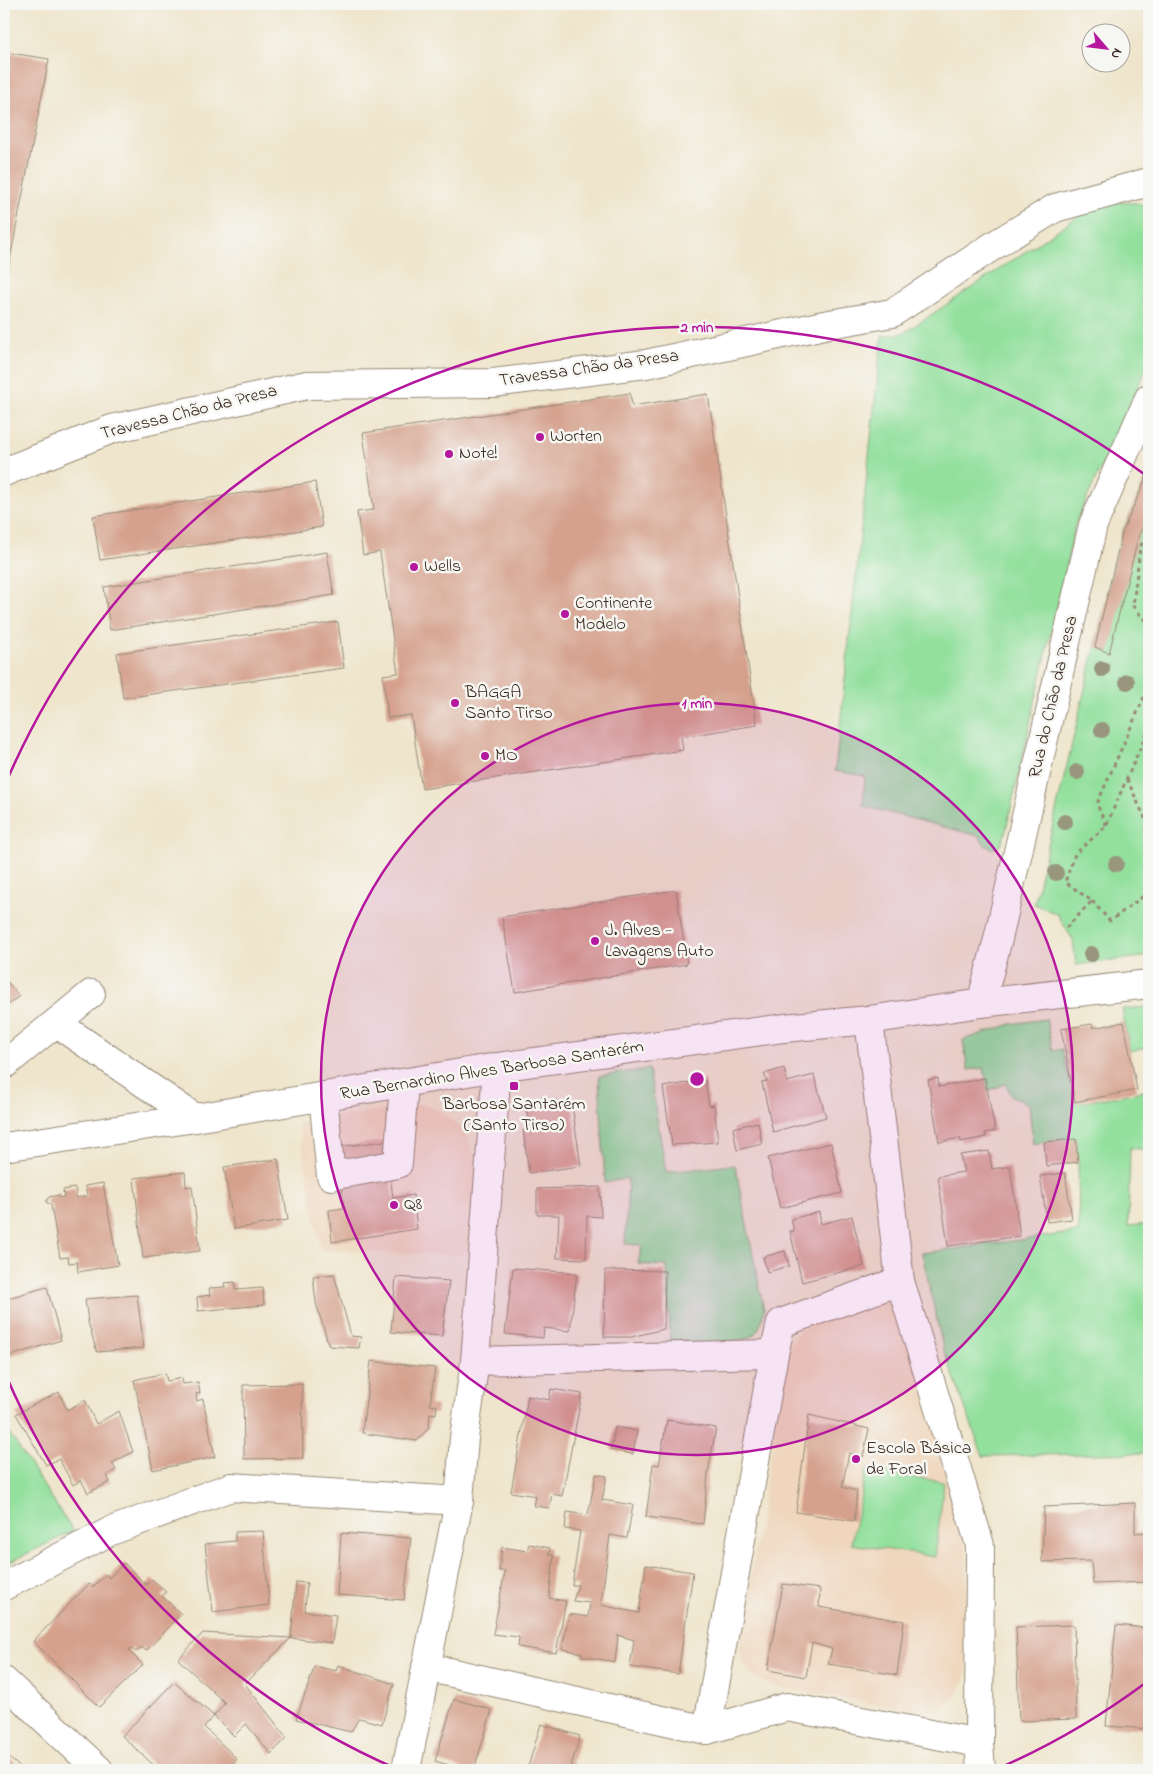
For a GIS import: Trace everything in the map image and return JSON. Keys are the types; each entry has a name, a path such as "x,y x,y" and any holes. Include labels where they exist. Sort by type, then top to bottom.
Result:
{"street":[{"name":"Travessa Chão da Presa","path":"4,472 112,429 307,385 503,382 646,364 824,325 892,313 992,246 1055,208 1149,182"},
{"name":"Rua do Chão da Presa","path":"982,1003 1093,525 1149,398"},
{"name":"Rua Bernardino Alves Barbosa Santarém","path":"4,1147 195,1118 497,1067 784,1028 869,1020 982,1003 1149,984"},
{"path":"4,1065 91,994"},
{"path":"869,1020 900,1281 980,1545 978,1743 982,1770"},
{"path":"56,1023 195,1118"},
{"path":"406,1770 459,1501 464,1438 475,1362 497,1067"},
{"path":"323,1096 330,1176 398,1164 404,1083"},
{"path":"708,1730 781,1323 900,1281"},
{"path":"475,1362 774,1354"},
{"path":"4,1586 110,1531 231,1487 459,1501"},
{"path":"426,1667 708,1730 787,1707 978,1743"},
{"path":"4,1681 99,1770"}],"path":[{"path":"1149,528 1140,548 1133,606 1149,625"},
{"path":"1106,826 1097,804 1149,686"},
{"path":"1149,728 1106,826 1075,854 1065,882 1092,901 1110,921 1149,892"},
{"path":"1127,779 1149,827"},
{"path":"1066,928 1092,901"}],"shaded area":[{"name":"Q8","path":"422,1104 436,1109 459,1126 467,1136 476,1159 472,1256 321,1250 298,1123"},
{"name":"Escola Básica de Foral","path":"877,1300 898,1303 904,1314 966,1549 967,1666 965,1681 956,1696 945,1705 932,1711 915,1711 777,1687 764,1683 752,1674 744,1663 740,1646 787,1351 797,1334 808,1324"}],"green space":[{"path":"1101,201 1149,204 1149,363 1076,522 1005,834 1001,845 993,849 985,845 979,836 863,806 865,776 835,771 882,336 904,333"},
{"path":"1149,471 1149,956 1076,965 1073,940 1057,914 1034,904 1122,533"},
{"path":"1149,1007 1149,1047 1130,1051 1122,1009"},
{"path":"1046,1019 1053,1051 1062,1049 1075,1104 1149,1090 1149,1150 1130,1148 1128,1226 1149,1224 1149,1453 983,1456 943,1348 922,1253 1079,1232 1076,1139 1033,1144 1029,1104 1013,1097 1005,1084 988,1091 984,1068 968,1070 963,1040 1011,1024"},
{"path":"649,1069 666,1172 735,1165 764,1310 758,1330 747,1338 738,1341 714,1343 670,1342 667,1266 638,1264 642,1245 625,1244 628,1178 605,1183 599,1076"},
{"path":"4,1425 73,1531 4,1565"},
{"path":"866,1470 944,1482 935,1557 851,1544"}],"building":[{"path":"4,52 49,59 5,285 4,285"},
{"name":"Continente Modelo","path":"630,393 632,406 708,394 757,725 681,737 683,750 422,789 411,715 388,718 383,675 398,673 380,552 363,555 357,512 374,510 363,433"},
{"path":"1149,471 1149,513 1139,535 1109,653 1095,647 1122,533"},
{"path":"315,482 322,527 100,560 93,516"},
{"path":"327,552 334,595 110,630 104,587"},
{"path":"338,622 344,668 123,698 117,653"},
{"name":"J. Alves - Lavagens Auto","path":"676,890 687,964 515,992 502,917"},
{"path":"4,978 19,996 4,1008"},
{"path":"1124,1022 1137,1090 1075,1102 1061,1029 1092,1024 1093,1028"},
{"path":"784,1068 787,1082 814,1075 826,1117 773,1132 762,1082 767,1081 764,1074"},
{"path":"938,1078 939,1087 985,1078 995,1131 985,1133 986,1137 961,1142 960,1138 939,1142 928,1080"},
{"path":"705,1080 709,1106 714,1105 718,1142 672,1145 663,1087"},
{"path":"557,1100 558,1107 572,1105 581,1166 529,1173 523,1130 529,1129 526,1105"},
{"path":"758,1122 762,1144 737,1150 733,1128"},
{"path":"1076,1139 1078,1162 1046,1166 1044,1142"},
{"path":"386,1141 393,1198 413,1195 417,1229 332,1242 329,1210 344,1208 336,1147"},
{"path":"831,1143 842,1193 780,1208 768,1158"},
{"path":"989,1151 992,1169 1010,1166 1020,1236 948,1246 938,1176 964,1172 960,1155"},
{"path":"278,1159 288,1220 234,1229 224,1167"},
{"path":"185,1172 186,1187 192,1186 200,1251 143,1258 134,1178"},
{"path":"1065,1173 1072,1219 1047,1222 1040,1176"},
{"path":"103,1183 118,1265 78,1272 77,1262 69,1263 68,1257 60,1258 51,1205 46,1202 49,1197 59,1195 59,1198 64,1197 63,1190 75,1188 77,1198 87,1196 85,1186"},
{"path":"600,1187 601,1217 587,1216 586,1259 557,1258 559,1215 537,1215 537,1189"},
{"path":"819,1212 821,1224 852,1216 864,1266 802,1282 790,1231 794,1231 791,1219"},
{"path":"785,1251 789,1266 767,1272 763,1257"},
{"path":"513,1268 577,1273 570,1331 544,1328 543,1338 505,1334"},
{"path":"605,1270 665,1271 664,1329 631,1337 604,1337"},
{"path":"334,1274 351,1336 361,1337 359,1348 329,1346 316,1303 313,1276"},
{"path":"396,1277 449,1281 442,1336 391,1332"},
{"path":"235,1282 235,1290 263,1288 264,1305 198,1311 197,1297 210,1295 209,1288 225,1287 224,1283"},
{"path":"47,1287 61,1340 10,1356 7,1339 4,1340 4,1299"},
{"path":"137,1295 144,1348 97,1352 88,1322 85,1299"},
{"path":"371,1361 435,1368 430,1405 437,1406 436,1414 430,1413 429,1427 417,1441 362,1433"},
{"path":"165,1373 167,1381 182,1378 183,1384 198,1382 200,1393 196,1394 197,1401 203,1399 215,1457 153,1470 134,1380"},
{"path":"302,1384 303,1458 244,1459 243,1385"},
{"path":"551,1389 582,1394 562,1496 552,1494 549,1508 534,1506 536,1496 511,1492 528,1396 549,1400"},
{"path":"59,1392 67,1410 85,1400 96,1424 119,1411 133,1452 112,1463 116,1470 107,1475 110,1482 88,1493 81,1480 73,1485 59,1459 46,1465 16,1414"},
{"path":"809,1415 869,1429 863,1457 849,1453 842,1487 857,1491 854,1521 796,1512"},
{"path":"667,1420 716,1428 708,1473 703,1524 646,1517 653,1464 659,1465"},
{"path":"615,1427 637,1431 633,1454 611,1450"},
{"path":"596,1474 607,1476 602,1500 633,1505 627,1538 610,1535 601,1605 639,1613 646,1565 693,1572 678,1674 630,1667 634,1640 618,1635 615,1662 582,1656 582,1653 562,1649 569,1614 588,1617 590,1603 573,1601 578,1585 572,1585 580,1531 565,1529 567,1512 588,1515"},
{"path":"1135,1503 1135,1533 1149,1532 1149,1582 1093,1584 1091,1561 1042,1562 1044,1507"},
{"path":"263,1531 269,1605 213,1612 205,1544 235,1541 235,1532"},
{"path":"341,1533 411,1538 404,1600 337,1595"},
{"path":"529,1544 550,1548 549,1555 554,1555 549,1598 566,1601 556,1653 518,1647 519,1637 493,1634 505,1571 499,1571 502,1547 527,1551"},
{"path":"124,1563 146,1585 152,1579 166,1592 162,1596 181,1614 146,1651 142,1647 136,1652 131,1648 129,1651 143,1665 99,1707 33,1641 89,1584 93,1587 106,1574 109,1578"},
{"path":"296,1582 307,1583 305,1611 336,1615 332,1643 291,1638"},
{"path":"783,1584 820,1589 819,1607 904,1621 897,1675 828,1664 832,1649 812,1643 806,1677 768,1670"},
{"path":"1074,1625 1076,1719 1019,1721 1016,1627"},
{"path":"1116,1625 1145,1628 1144,1635 1149,1635 1149,1729 1106,1726"},
{"path":"203,1633 291,1638 245,1684 287,1738 271,1754 246,1724 234,1736 214,1716 225,1703 178,1659"},
{"path":"338,1665 394,1684 382,1724 359,1718 351,1732 296,1719 315,1666 336,1671"},
{"path":"174,1682 214,1716 204,1727 237,1759 226,1770 159,1770 122,1736"},
{"path":"454,1699 492,1710 474,1770 466,1770 435,1761"},
{"path":"541,1724 580,1736 571,1766 578,1768 577,1770 527,1770"},
{"path":"4,1753 23,1770 4,1770"}],"place":[{"name":"Worten","path":"540,437"},
{"name":"Note!","path":"449,454"},
{"name":"Wells","path":"414,567"},
{"name":"Continente Modelo","path":"565,614"},
{"name":"BAGGA Santo Tirso","path":"455,703"},
{"name":"MO","path":"485,756"},
{"name":"J. Alves - Lavagens Auto","path":"595,941"},
{"name":"Barbosa Santarém (Santo Tirso)","path":"514,1086"},
{"name":"Q8","path":"394,1205"},
{"name":"Escola Básica de Foral","path":"856,1459"}]}
